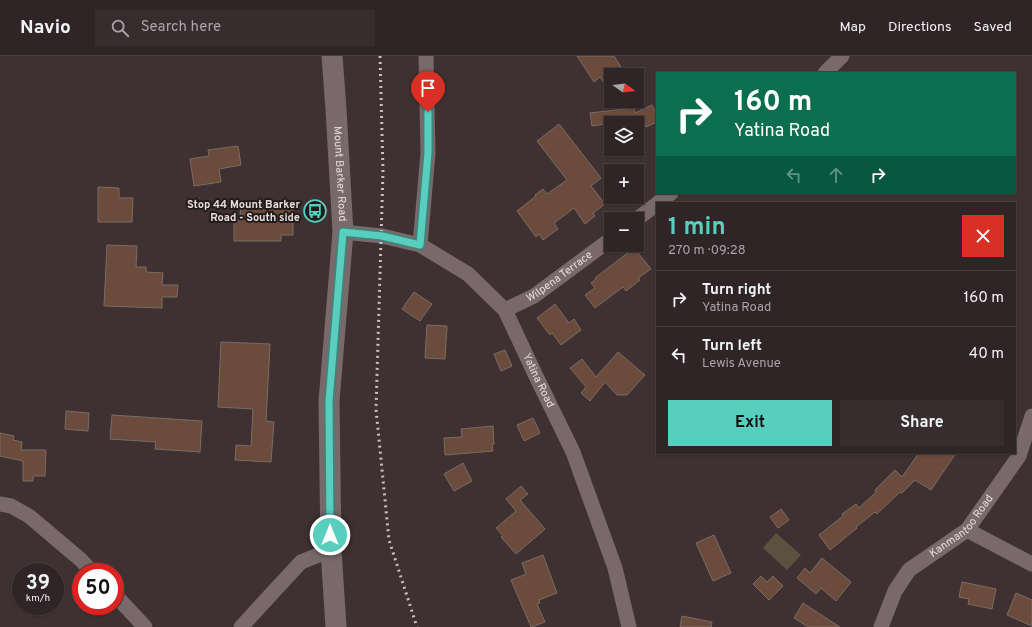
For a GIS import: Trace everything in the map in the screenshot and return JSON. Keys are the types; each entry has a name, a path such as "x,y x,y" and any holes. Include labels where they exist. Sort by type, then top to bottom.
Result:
{"main road":[{"name":"Mount Barker Road","path":"332,56 343,232 329,401 330,550 336,627"}],"street":[{"path":"420,245 428,153 426,56"},
{"path":"826,72 842,56"},
{"path":"658,202 670,194"},
{"path":"644,213 656,204"},
{"name":"Yatina Road","path":"343,232 382,236 420,245 468,274 505,310 573,452 614,568 629,627"},
{"name":"Wilpena Terrace","path":"505,310 534,296 604,243"},
{"name":"Kanmantoo Road","path":"880,627 895,591 909,570 967,530 1020,456 1032,416"},
{"path":"0,504 11,506 29,516 83,563"},
{"path":"967,530 1032,564"},
{"path":"241,627 301,562 330,550"},
{"path":"124,605 145,627"}],"shaded area":[{"path":"776,533 801,555 787,570 763,548"}],"building":[{"path":"577,56 614,56 622,68 604,68 604,83 600,77 594,82"},
{"path":"652,105 656,113 656,122 646,127 644,123 644,116 604,116 604,124 592,126 590,113 634,108 635,113"},
{"path":"559,124 601,178 591,186 605,204 593,213 595,216 585,224 574,208 554,223 558,229 543,240 539,234 536,237 517,211 543,189 547,194 567,180 537,141"},
{"path":"238,146 241,165 219,169 221,182 194,186 190,159 209,156 208,150"},
{"path":"98,187 119,188 119,198 133,198 132,222 98,222"},
{"path":"241,205 293,205 293,235 281,235 281,241 234,241 234,217 240,217"},
{"path":"107,245 137,246 136,267 146,267 146,272 163,273 162,285 178,285 177,297 162,297 162,308 104,306"},
{"path":"629,252 637,252 651,269 638,278 640,280 626,291 623,287 595,308 585,295 595,288 591,283 596,279 595,278"},
{"path":"414,292 432,304 420,321 402,309"},
{"path":"555,304 569,323 574,319 581,330 561,345 552,333 550,335 537,318"},
{"path":"427,325 447,326 445,359 425,358"},
{"path":"221,342 270,344 266,421 274,422 271,462 235,460 236,445 251,446 253,409 218,407"},
{"path":"505,350 512,366 501,371 494,354"},
{"path":"618,352 645,375 627,395 617,395 605,382 590,401 581,393 586,387 570,368 582,359 596,377"},
{"path":"66,411 89,413 88,431 65,429"},
{"path":"112,415 202,421 200,452 155,449 156,442 110,439"},
{"path":"533,418 540,433 524,441 517,425"},
{"path":"493,426 493,451 445,455 444,438 462,437 461,429"},
{"path":"0,433 14,436 13,440 22,442 21,450 46,450 45,476 33,476 33,481 23,481 23,461 0,456"},
{"path":"918,454 955,454 931,490 915,480 877,514 875,512 830,550 819,535 843,516 842,514 856,504 859,508 876,492 875,490 895,470 902,477"},
{"path":"463,463 472,481 454,491 444,474"},
{"path":"521,486 528,494 520,500 545,529 516,554 501,537 503,536 496,528 516,511 506,499"},
{"path":"781,509 789,520 778,528 770,517"},
{"path":"714,535 731,573 713,581 696,543"},
{"path":"543,555 557,593 539,600 540,603 537,604 545,622 531,627 511,580 526,574 522,563"},
{"path":"822,558 851,582 836,601 821,588 816,594 797,578 805,568 810,573"},
{"path":"761,576 767,582 773,576 783,586 769,600 753,584"},
{"path":"962,582 996,589 992,609 968,604 969,599 959,597"},
{"path":"1016,593 1032,600 1032,626 1007,615"},
{"path":"803,603 840,627 808,627 794,618"},
{"path":"682,616 712,622 711,627 680,627"}],"railway":[{"path":"380,56 383,171 376,409 389,540 417,627"}],"place":[{"name":"Stop 44 Mount Barker Road - South side","path":"315,211"}],"route":[{"path":"330,535 329,401 343,232 382,236 420,245 428,153 428,112"}]}
